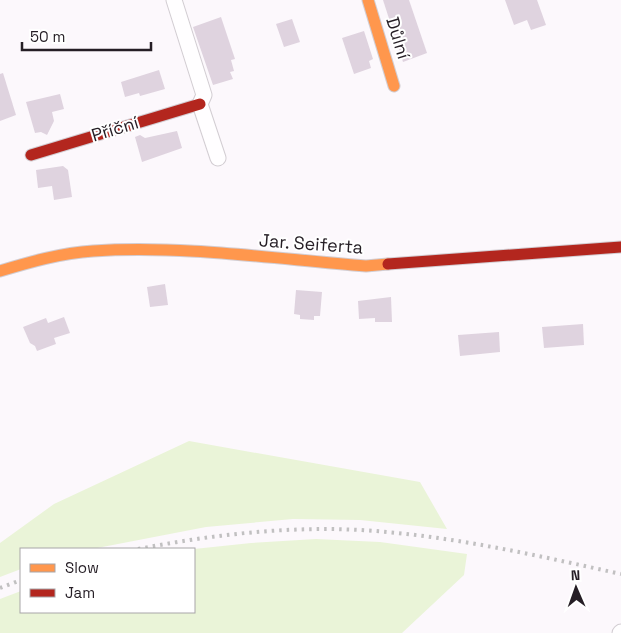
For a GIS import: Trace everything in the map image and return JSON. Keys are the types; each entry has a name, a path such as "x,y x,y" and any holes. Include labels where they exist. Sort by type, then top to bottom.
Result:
{"street":[{"path":"174,0 204,95 200,104 218,158"},
{"name":"Důlní","path":"368,0 394,86"},
{"name":"Příční","path":"31,155 200,104"},
{"name":"Jar. Seiferta","path":"0,271 36,260 91,251 156,249 366,266 621,247"}],"green space":[{"path":"189,441 420,482 447,529 360,520 293,519 206,527 97,548 20,548 20,569 0,577 0,543 54,504"},
{"path":"316,539 380,542 467,554 464,575 402,633 0,633 0,599 20,591 20,613 195,613 195,549"}],"building":[{"path":"383,0 409,0 427,53 403,62"},
{"path":"505,0 537,0 546,25 531,30 527,20 514,25"},
{"path":"221,17 235,59 231,60 234,71 230,72 233,79 213,85 193,27"},
{"path":"292,19 300,42 284,47 276,24"},
{"path":"364,31 373,59 369,61 371,68 354,74 342,38"},
{"path":"159,70 165,89 140,96 139,93 125,97 121,82"},
{"path":"3,73 16,115 0,121 0,74"},
{"path":"60,94 64,109 52,112 54,121 47,135 41,132 35,133 26,102"},
{"path":"177,131 182,148 142,162 135,137 140,135 145,138"},
{"path":"63,166 68,170 72,197 54,200 52,186 38,188 36,170"},
{"path":"165,284 168,305 150,307 147,287"},
{"path":"296,290 322,292 320,316 314,316 314,320 300,319 300,315 294,314"},
{"path":"391,297 392,322 375,322 375,318 359,319 358,301"},
{"path":"64,317 70,333 54,338 56,344 37,351 35,346 30,343 23,327 46,318 48,323"},
{"path":"583,324 584,345 544,348 542,327"},
{"path":"499,332 500,352 460,356 458,335"}],"railway":[{"path":"144,548 248,533 304,529 360,530 459,541 621,574"},
{"path":"0,588 20,580"}],"traffic: slow":[{"path":"368,0 394,86"},
{"path":"0,271 34,261 69,254 127,250 195,251 366,266 388,264"}],"traffic: jam":[{"path":"31,155 200,104"},
{"path":"388,264 621,247"}]}
